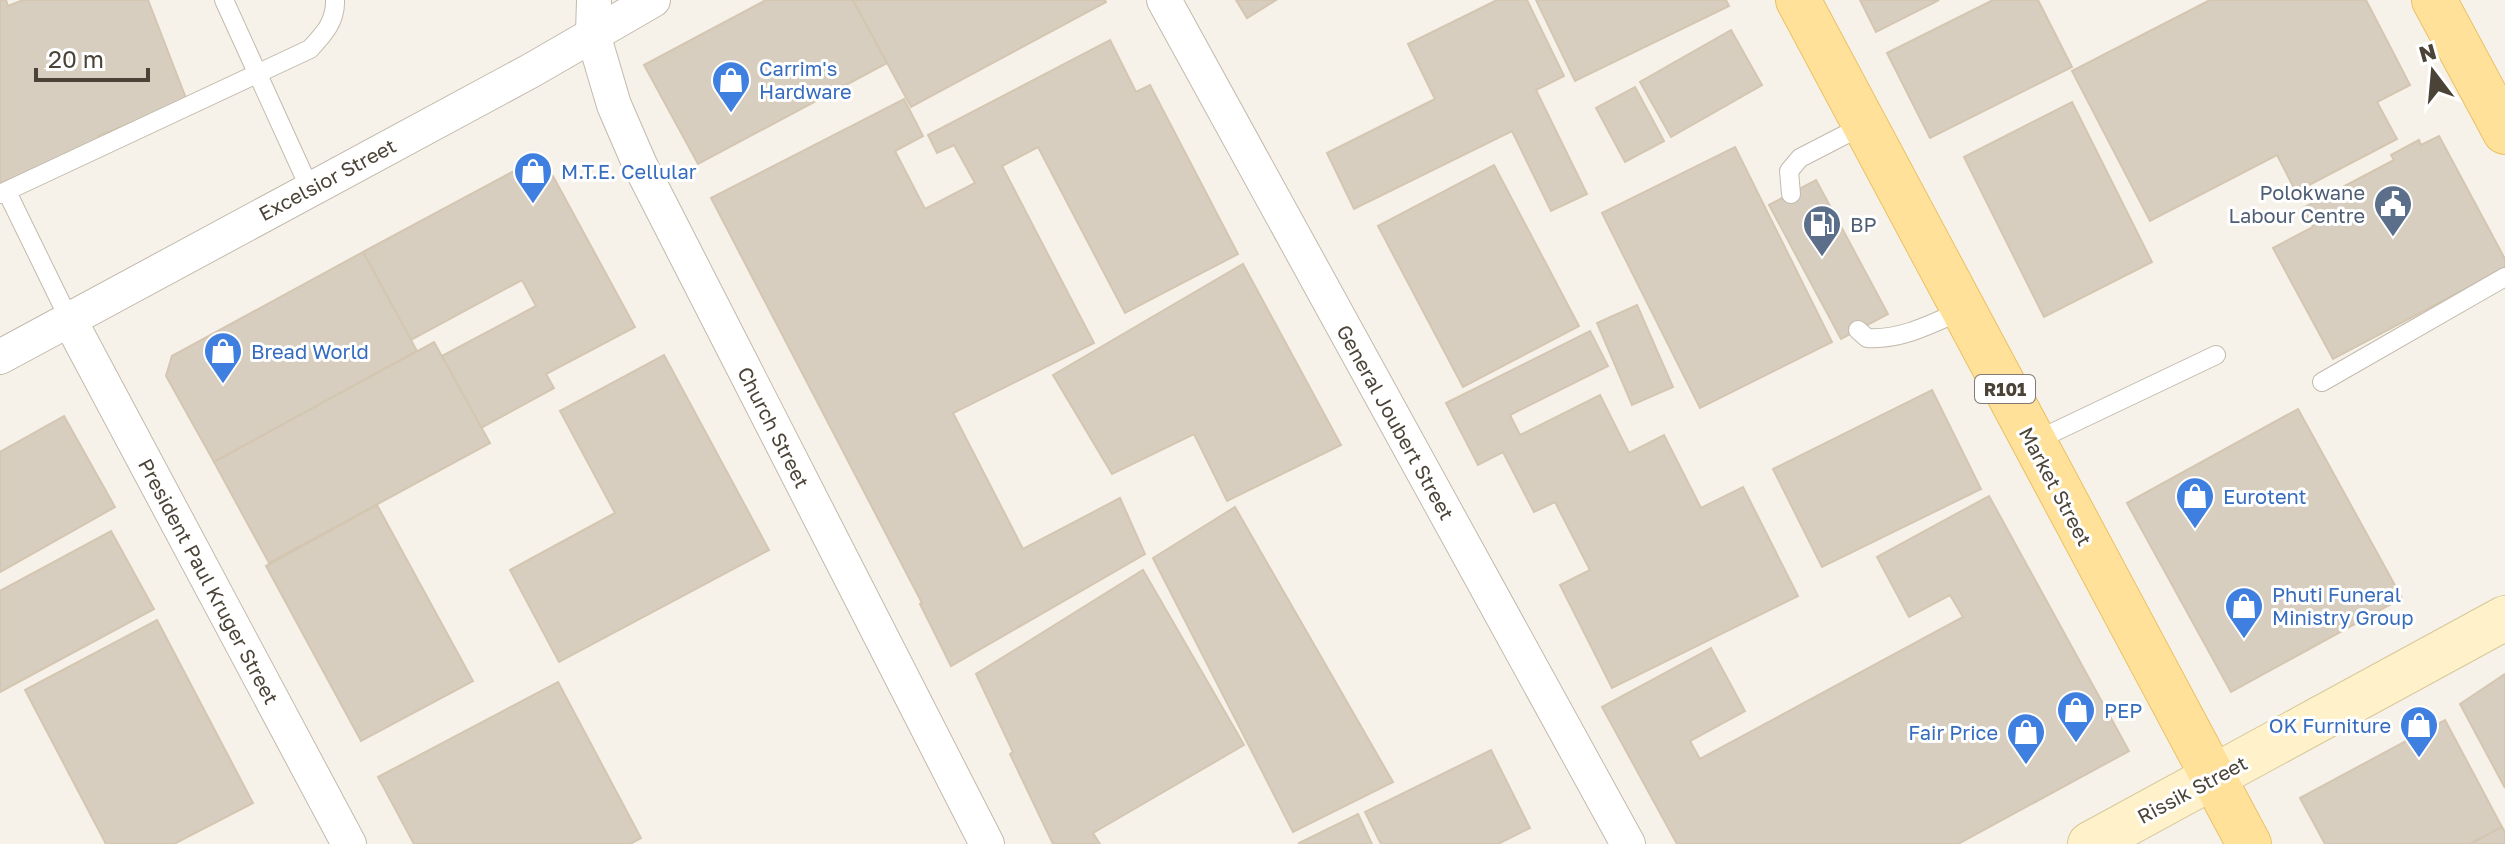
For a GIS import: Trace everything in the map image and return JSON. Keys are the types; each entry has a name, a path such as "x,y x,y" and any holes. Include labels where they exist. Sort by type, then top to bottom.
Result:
{"main road":[{"name":"Market Street","path":"1798,0 2249,844"},
{"path":"2434,0 2505,132"},
{"name":"Rissik Street","path":"2090,844 2505,618"}],"street":[{"name":"Church Street","path":"594,0 593,34 614,105 640,165 987,844"},
{"name":"Excelsior Street","path":"0,357 532,70 653,0"},
{"name":"General Joubert Street","path":"1164,0 1628,844"},
{"name":"President Paul Kruger Street","path":"69,319 349,844"}],"lane":[{"path":"224,0 310,189"},
{"path":"69,319 3,193 310,49 328,29 336,10 335,0"},
{"path":"1791,194 1789,171 1800,158 1864,125"},
{"path":"2322,382 2505,277"},
{"path":"1858,330 1867,338 1882,339 1912,333 1963,310"},
{"path":"2033,442 2216,355"}],"building":[{"path":"0,0 6,0 8,6 23,0 148,0 187,101 98,136 100,143 0,183"},
{"name":"Carrim's Hardware","path":"766,0 853,0 887,63 698,164 644,65"},
{"path":"853,0 1105,0 1106,2 911,107"},
{"path":"1236,0 1276,0 1247,18"},
{"path":"1497,0 1527,0 1564,76 1536,90 1587,194 1551,211 1512,131 1354,209 1327,153 1435,99 1408,44"},
{"path":"1536,0 1726,0 1729,6 1575,81"},
{"path":"1860,0 1939,0 1876,32"},
{"path":"1993,0 2038,0 2072,67 1930,138 1887,53"},
{"path":"2210,0 2366,0 2410,85 2377,102 2397,139 2296,192 2277,155 2150,221 2072,71"},
{"path":"1731,30 1762,85 1671,137 1640,82"},
{"path":"1110,40 1136,92 1150,85 1238,254 1125,313 1038,147 1002,166 1094,343 953,413 1023,549 1120,498 1145,554 951,666 922,603 711,198 904,99 923,136 895,151 925,209 975,183 954,145 937,153 928,135"},
{"path":"1635,87 1664,141 1625,162 1596,108"},
{"path":"2072,102 2152,262 2044,317 1964,157"},
{"name":"Polokwane Labour Centre","path":"2439,136 2505,259 2505,268 2333,359 2273,248 2313,227 2303,208 2394,160 2391,155 2419,140 2421,145"},
{"path":"1735,147 1832,342 1700,408 1602,213"},
{"path":"542,156 635,327 546,374 554,388 481,428 442,356 536,306 522,280 411,340 363,252"},
{"path":"1494,165 1579,326 1463,387 1378,226"},
{"path":"1816,180 1888,314 1841,339 1769,205"},
{"path":"363,252 417,351 214,462 166,376 172,356"},
{"path":"1243,264 1341,445 1227,501 1194,434 1112,474 1053,375"},
{"path":"1637,305 1673,387 1632,405 1597,323"},
{"path":"1590,331 1608,366 1510,415 1520,435 1600,395 1629,453 1664,435 1701,508 1743,487 1798,596 1612,688 1560,585 1590,570 1555,502 1534,512 1503,452 1478,465 1446,403"},
{"path":"434,342 490,443 269,563 214,462"},
{"path":"664,355 769,550 559,662 510,570 615,513 560,411"},
{"path":"1932,390 1981,489 1822,567 1773,469"},
{"path":"2298,409 2402,598 2231,692 2127,503"},
{"path":"64,416 115,507 0,572 0,452"},
{"path":"1989,496 2129,751 1958,844 1677,844 1602,707 1711,648 1745,711 1690,741 1700,759 1963,617 1950,595 1909,617 1877,557"},
{"path":"377,505 473,681 361,741 266,566"},
{"path":"1235,507 1393,782 1293,832 1153,558"},
{"path":"111,531 154,609 0,692 0,591"},
{"path":"1143,570 1244,745 1093,833 1100,844 1053,844 976,674"},
{"path":"157,620 253,803 174,844 106,844 25,690"},
{"path":"2505,674 2505,788 2460,704"},
{"path":"558,682 641,838 630,844 414,844 378,777"},
{"name":"OK Furniture","path":"2445,720 2502,827 2470,844 2325,844 2300,798"},
{"path":"1491,750 1530,828 1498,844 1381,844 1365,812"},
{"path":"1358,814 1372,844 1299,843"},
{"path":"2502,827 2505,844 2470,844"}],"place":[{"name":"Carrim's Hardware","path":"731,114"},
{"name":"M.T.E. Cellular","path":"533,205"},
{"name":"Polokwane Labour Centre","path":"2393,238"},
{"name":"BP","path":"1822,258"},
{"name":"Bread World","path":"223,385"},
{"name":"Eurotent","path":"2195,530"},
{"name":"Phuti Funeral Ministry Group","path":"2244,640"},
{"name":"PEP","path":"2076,744"},
{"name":"OK Furniture","path":"2419,759"},
{"name":"Fair Price","path":"2026,766"}]}
